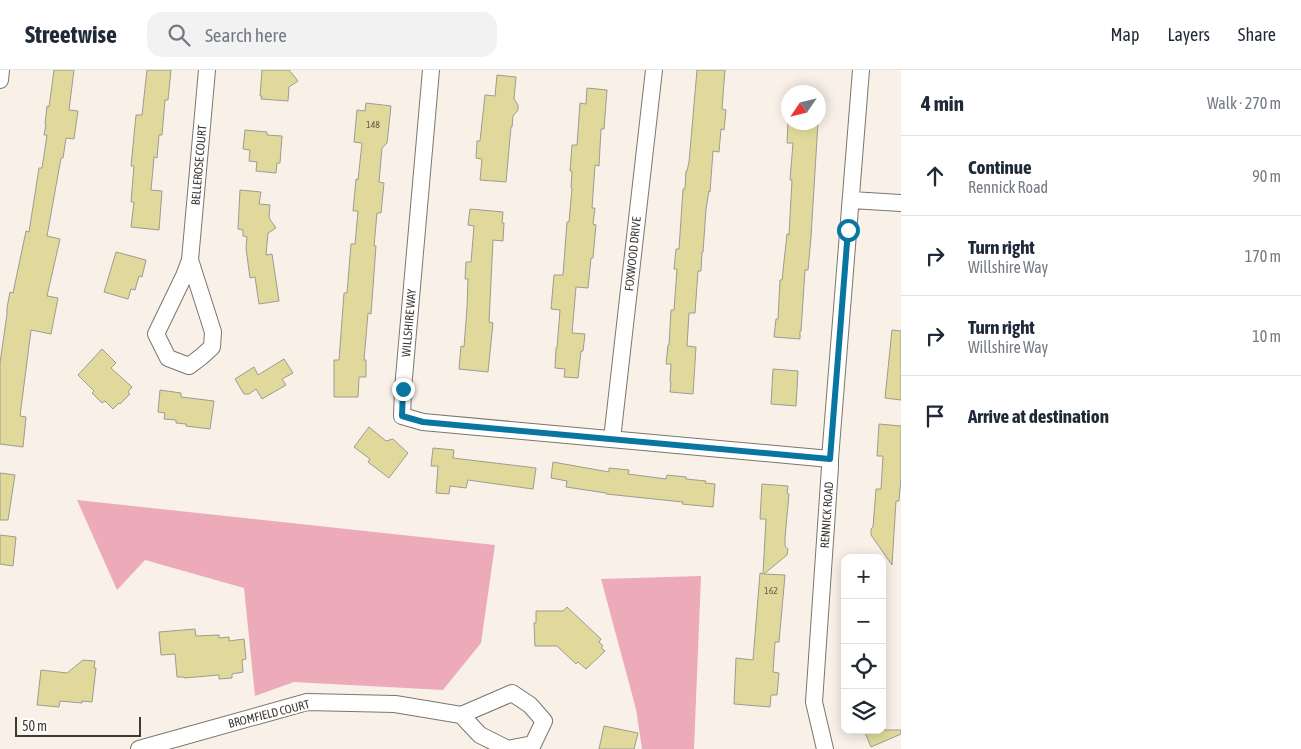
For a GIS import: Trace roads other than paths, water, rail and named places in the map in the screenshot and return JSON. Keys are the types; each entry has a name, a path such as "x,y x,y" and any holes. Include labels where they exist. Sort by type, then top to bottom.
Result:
{"street":[{"path":"0,80 2,70"},
{"name":"BELLEROSE COURT","path":"190,260 213,332 212,347 189,366 168,358 156,334 190,260 207,70"},
{"name":"WILLSHIRE WAY","path":"431,70 402,416 423,422 830,459"},
{"name":"FOXWOOD DRIVE","path":"612,439 654,70"},
{"name":"RENNICK ROAD","path":"825,749 814,702 830,459 861,70"},
{"path":"851,200 901,203"},
{"path":"512,692 530,705 544,721 533,744 508,749 480,735 461,715 512,692"},
{"name":"BROMFIELD COURT","path":"140,749 307,702 395,704 461,715"}]}
